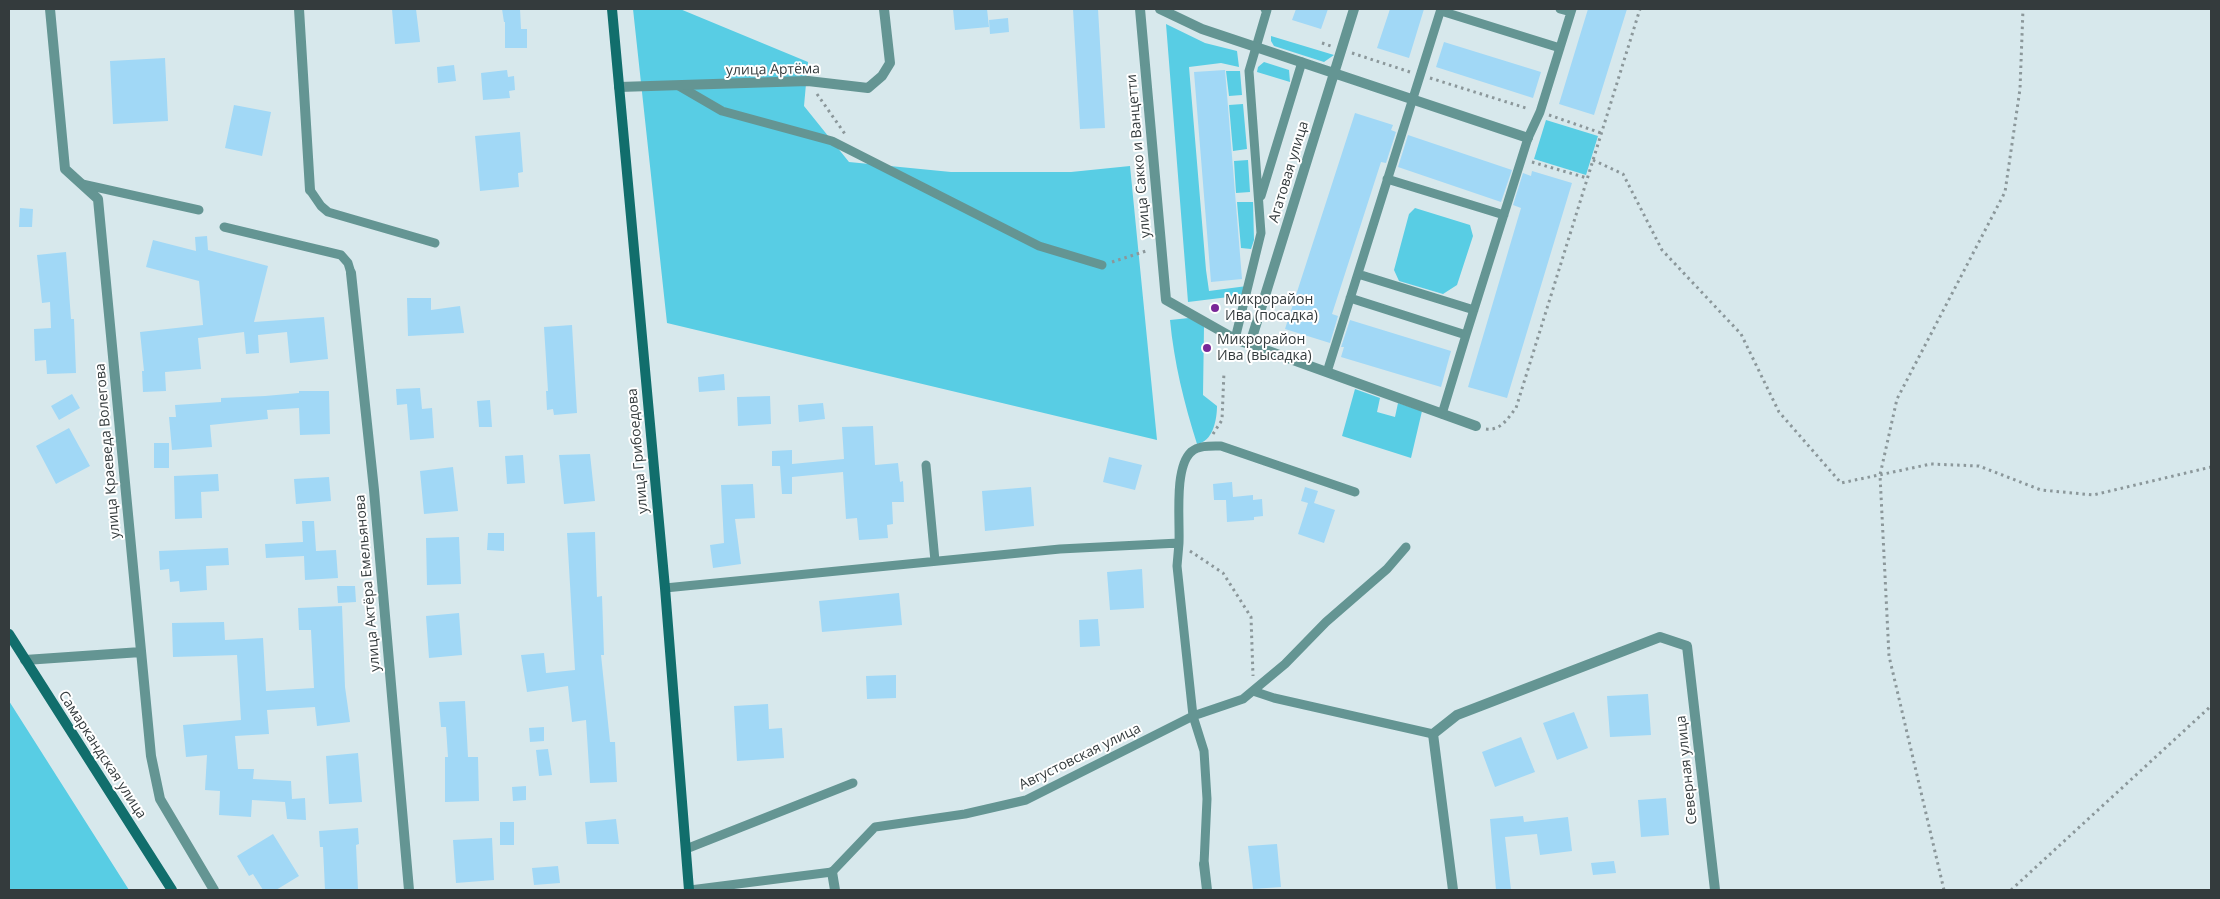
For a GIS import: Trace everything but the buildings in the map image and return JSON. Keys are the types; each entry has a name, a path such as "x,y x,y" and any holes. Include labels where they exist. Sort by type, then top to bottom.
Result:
{"street":[{"name":"улица Краеведа Волегова","path":"50,9 65,170 98,198 150,756 160,799 214,890"},
{"path":"299,9 310,190"},
{"name":"улица Грибоедова","path":"612,9 665,588 689,890"},
{"name":"улица Артёма","path":"619,87 808,81 868,88 882,76 890,63 884,9"},
{"name":"улица Сакко и Ванцетти","path":"1140,9 1166,300 1235,339"},
{"path":"1160,9 1202,29 1255,48 1334,72 1528,138"},
{"name":"Агатовая улица","path":"1250,344 1354,9"},
{"name":"улица Актёра Емельянова","path":"351,273 374,490 409,890"},
{"path":"1235,339 1476,426"},
{"name":"Самаркандская улица","path":"9,634 172,890"},
{"name":"Северная улица","path":"1433,734 1457,715 1660,637 1687,646 1715,890"},
{"path":"25,660 141,652"},
{"path":"1433,734 1453,890"},
{"path":"1204,864 1207,890"},
{"path":"832,872 835,890"}],"lane":[{"path":"1235,339 1261,233 1249,71 1266,9"},
{"path":"1442,414 1521,159 1540,112 1571,10 1560,9"},
{"path":"1327,372 1441,10 1560,48"},
{"path":"1259,201 1302,62"},
{"path":"679,86 722,111 832,141 1039,246 1102,265"},
{"path":"1387,179 1504,215"},
{"path":"82,184 199,210"},
{"path":"310,190 316,200 328,212 435,243"},
{"path":"224,227 341,255 348,263 351,273"},
{"path":"1358,274 1474,310"},
{"path":"1350,298 1466,335"},
{"path":"1204,864 1207,799 1205,760 1193,716 1177,566 1180,474 1184,462 1192,451 1205,446 1221,446 1355,492"},
{"path":"926,465 936,562"},
{"path":"665,588 1060,549 1179,543"},
{"name":"Августовская улица","path":"832,872 875,826 965,814 1026,800 1193,716 1243,699 1284,664 1326,622 1387,569 1406,547"},
{"path":"1253,691 1274,698 1433,734"},
{"path":"686,849 853,783"},
{"path":"689,890 832,872"}],"path":[{"path":"1476,426 1490,430 1504,424 1516,408 1640,9"},
{"path":"1944,890 1889,656 1880,475 1897,399 2005,192 2020,89 2023,9"},
{"path":"1322,43 1601,133"},
{"path":"808,81 861,156"},
{"path":"1521,159 1587,178"},
{"path":"1593,160 1623,174 1662,250 1741,334 1779,412 1841,483 1931,464 1978,466 2041,490 2093,496 2211,466"},
{"path":"1102,265 1161,247"},
{"path":"1205,446 1222,420 1224,372"},
{"path":"1179,543 1223,573 1251,618 1253,691"},
{"path":"2011,890 2211,706"}],"shaded area":[{"path":"633,9 680,9 808,62 804,106 849,162 951,172 1071,172 1130,166 1157,440 667,323"},
{"path":"1166,24 1205,43 1237,51 1239,67 1221,63 1189,67 1209,291 1247,286 1245,295 1188,302"},
{"path":"1271,36 1334,55 1324,62 1274,46"},
{"path":"1264,62 1289,70 1290,82 1257,72 1258,67"},
{"path":"1226,71 1240,71 1242,95 1229,96"},
{"path":"1243,104 1247,149 1233,151 1229,105"},
{"path":"1546,120 1598,136 1586,175 1534,159"},
{"path":"1248,160 1250,192 1236,193 1234,161"},
{"path":"1237,202 1253,202 1254,240 1251,249 1241,248"},
{"path":"1415,208 1470,225 1473,236 1457,285 1443,294 1399,281 1394,270 1409,214"},
{"path":"1189,318 1198,321 1204,327 1203,395 1217,406 1215,423 1210,435 1207,439 1197,444 1180,382 1170,320"},
{"path":"1355,389 1380,398 1377,412 1395,417 1398,403 1422,411 1411,458 1342,436"},
{"path":"9,701 129,890 9,890"}],"place":[{"name":"Микрорайон Ива (посадка)","path":"1215,308"},
{"name":"Микрорайон Ива (высадка)","path":"1207,348"}]}
